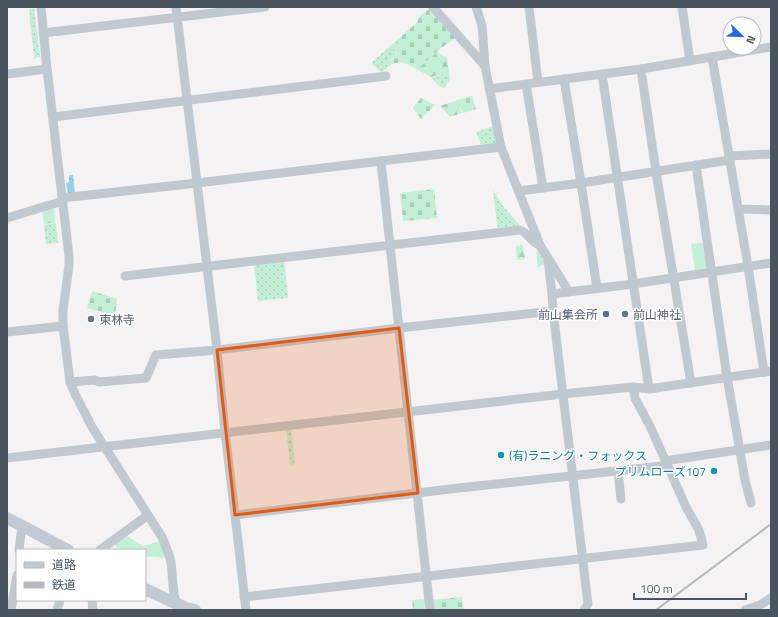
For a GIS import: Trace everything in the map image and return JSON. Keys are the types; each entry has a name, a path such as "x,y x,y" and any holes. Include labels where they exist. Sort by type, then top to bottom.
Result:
{"street":[{"path":"41,7 69,256 63,311 63,326 70,382 75,394 105,447 162,537 171,562 173,594 177,607"},
{"path":"176,7 246,610"},
{"path":"43,33 264,7"},
{"path":"433,7 485,66"},
{"path":"476,7 482,24 485,66 501,147 540,245 570,292"},
{"path":"529,7 538,82"},
{"path":"682,7 690,61"},
{"path":"489,88 641,69 771,47"},
{"path":"7,458 563,394 632,387 649,389 767,371 712,57"},
{"path":"7,74 47,69"},
{"path":"641,69 656,172 691,383"},
{"path":"602,74 649,389"},
{"path":"53,116 386,76"},
{"path":"564,79 582,183 597,288"},
{"path":"526,84 543,188"},
{"path":"7,218 62,199 501,147"},
{"path":"518,191 656,172 730,158 771,154"},
{"path":"381,161 398,328 409,411 430,610"},
{"path":"696,165 727,377 750,503"},
{"path":"738,209 771,210"},
{"path":"125,276 520,230 524,232 534,243 540,245"},
{"path":"547,256 588,604 584,610"},
{"path":"552,294 633,284 771,263"},
{"path":"70,382 95,380 99,382 146,378 156,355 217,350 553,311"},
{"path":"7,332 63,326"},
{"path":"244,597 704,545 699,530 686,507 632,387"},
{"path":"235,515 662,466 671,460 771,445"},
{"path":"618,471 620,499"},
{"path":"101,549 148,515"},
{"path":"7,518 66,549"},
{"path":"19,549 22,526"},
{"path":"11,610 16,581"},
{"path":"146,590 177,607 195,610"},
{"path":"745,610 760,605 771,598"}],"highlighted area":[{"path":"399,328 418,493 235,515 217,350"}],"green space":[{"path":"34,8 40,57 34,58 29,9"},
{"path":"430,8 456,38 441,48 421,66 413,67 402,62 392,64 390,62 398,54 394,50 399,46 395,42 416,23 421,15"},
{"path":"395,42 398,46 394,50 397,54 389,62 392,64 381,72 371,63"},
{"path":"437,52 447,58 449,72 431,77 413,67 421,66"},
{"path":"449,72 450,80 444,88 438,85 431,78"},
{"path":"472,96 476,109 463,113 461,99"},
{"path":"421,98 435,105 421,119 413,108"},
{"path":"461,99 463,106 460,107 462,113 450,117 440,106"},
{"path":"494,126 498,145 482,147 476,132"},
{"path":"434,189 437,218 403,221 400,193"},
{"path":"493,190 503,206 523,229 498,231"},
{"path":"54,207 55,223 44,224 42,210"},
{"path":"56,223 58,243 46,244 44,225"},
{"path":"705,242 708,265 706,268 695,270 691,244"},
{"path":"523,245 525,259 517,260 516,246"},
{"path":"536,247 544,254 545,264 538,267"},
{"path":"284,260 288,298 258,301 254,264"},
{"path":"92,291 117,299 115,316 87,308"},
{"path":"291,427 295,465 290,466 286,428"},
{"path":"127,536 143,546 161,541 167,558 146,556 146,549 121,549 112,544"},
{"path":"462,597 464,610 432,610 431,600"},
{"path":"428,599 429,610 413,610 412,600"}],"water":[{"path":"69,175 73,175 75,193 68,194 66,183 69,182"}],"railway":[{"path":"656,610 771,524"}],"place":[{"name":"前山集会所","path":"606,314"},
{"name":"前山神社","path":"625,314"},
{"name":"東林寺","path":"91,319"},
{"name":"(有)ラニング・フォックス","path":"501,455"},
{"name":"プリムローズ107","path":"714,471"}]}
